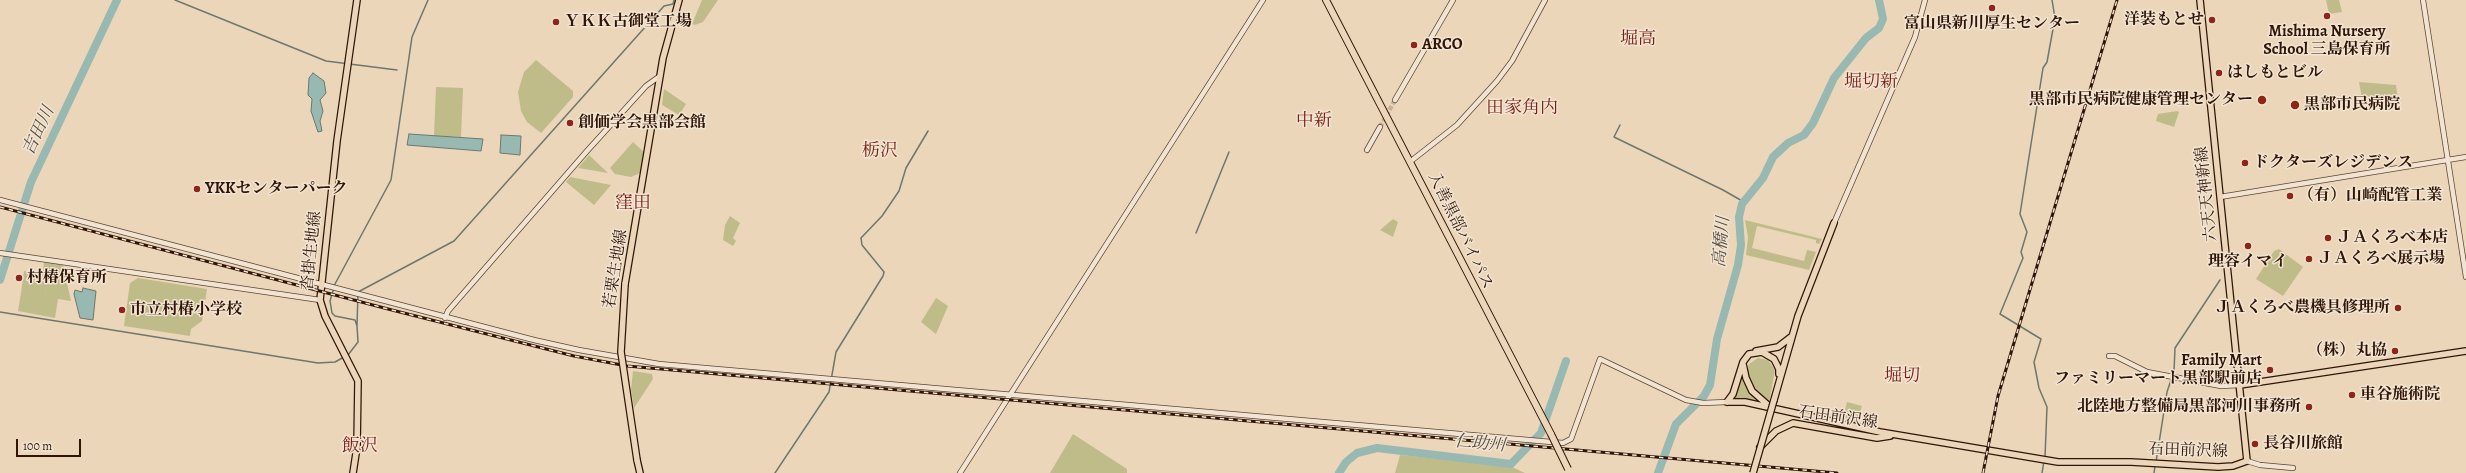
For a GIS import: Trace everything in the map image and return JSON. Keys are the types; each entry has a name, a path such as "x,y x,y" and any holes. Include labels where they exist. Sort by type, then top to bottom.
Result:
{"highway":[{"name":"入善黒部バイパス","path":"1326,0 1412,161 1481,301 1509,350 1569,471"}],"main road":[{"name":"沓掛生地線","path":"353,473 357,445 358,381 325,316 320,300 338,128 357,0"},
{"name":"若栗生地線","path":"640,473 621,352 625,284 648,161 660,76 679,0"},
{"name":"六天天神新線","path":"2200,0 2240,385"},
{"path":"1753,473 1792,336 1815,269 1834,223"},
{"path":"1727,402 1733,394 1743,362 1749,354 1759,349 1778,347 1792,336"},
{"path":"2240,385 2466,350"},
{"path":"1754,352 1769,355 1778,363 1777,388"},
{"name":"石田前沢線","path":"1743,362 1746,378 1752,391 1772,408"},
{"name":"石田前沢線","path":"1727,402 1745,402 1896,435 2058,462 2131,462 2218,467 2233,466 2247,460 2240,385"},
{"name":"石田前沢線","path":"1760,447 1781,428 1793,423 1807,424 1877,438 1896,435"}],"street":[{"path":"960,473 1263,0"},
{"path":"1395,100 1453,0"},
{"path":"1412,161 1458,125 1497,81 1512,61 1545,0"},
{"path":"1834,223 1915,37 1925,0"},
{"path":"2423,0 2466,277"},
{"path":"445,318 448,311 562,180 646,86 660,76"},
{"path":"1367,150 1380,127"},
{"path":"2220,197 2466,157"},
{"path":"0,200 28,209 445,318 578,350 659,364 1563,443 1571,439 1600,359 1659,388 1692,401 1702,403 1727,402"},
{"path":"1,253 320,300"},
{"path":"2109,356 2115,356 2147,372 2221,386 2240,385"},
{"path":"2247,460 2260,465 2293,468"}],"shaded area":[{"path":"702,0 718,0 703,22 695,25 692,24"},
{"path":"2326,0 2339,0 2342,12 2329,14"},
{"path":"536,60 573,91 573,97 541,133 527,122 521,111 518,92 524,72"},
{"path":"2359,82 2396,85 2398,99 2362,98"},
{"path":"436,87 463,88 461,137 434,136"},
{"path":"664,89 686,104 679,115 662,105"},
{"path":"2179,112 2174,127 2156,121 2158,114"},
{"path":"633,142 644,152 640,173 631,177 615,174 610,168"},
{"path":"589,155 608,173 578,168"},
{"path":"570,177 611,185 594,205 566,182"},
{"path":"730,216 740,223 733,238 736,241 733,246 723,240 725,225"},
{"path":"1393,219 1398,222 1393,237 1380,230"},
{"path":"1745,220 1822,239 1819,244 1816,243 1816,240 1757,226 1752,248 1804,261 1807,250 1816,252 1809,270 1746,255 1748,237"},
{"path":"2279,249 2303,267 2283,296 2256,279 2274,251"},
{"path":"44,262 63,265 71,301 58,299 55,318 18,311 24,271 43,274"},
{"path":"138,278 207,289 202,321 191,329 190,336 124,326 130,283"},
{"path":"936,298 948,306 936,334 921,322"},
{"path":"1758,358 1768,360 1775,370 1769,403 1757,394 1749,379 1747,370 1749,364"},
{"path":"633,371 652,374 653,379 634,408 631,390"},
{"path":"1742,375 1749,392 1762,403 1733,400"},
{"path":"1847,402 1862,406 1857,425 1842,422"},
{"path":"1073,434 1127,469 1127,473 1050,473"},
{"path":"1400,455 1510,466 1525,473 1395,473"}],"water":[{"path":"313,73 324,81 326,93 320,100 323,111 320,121 322,131 318,132 311,111 312,99 308,95 309,78"},
{"path":"409,134 483,139 481,151 407,145"},
{"path":"501,135 521,136 520,155 500,153"},
{"path":"83,288 96,291 93,320 80,318 74,294 75,290 82,292"}],"waterway":[{"name":"吉田川","path":"0,280 31,182 117,0"},
{"path":"175,0 326,61 397,70"},
{"path":"348,355 358,342 357,326 355,320 335,316 332,313 330,301 335,284 391,180 412,37 428,0"},
{"path":"357,326 358,292 454,241 664,6 673,4 674,0"},
{"name":"高橋川","path":"1658,473 1676,424 1704,396 1710,385 1717,339 1738,265 1741,245 1739,217 1742,204 1763,178 1773,157 1788,143 1804,135 1813,123 1834,78 1866,38 1879,28 1883,19 1879,0"},
{"path":"2045,457 2047,407 2039,388 2034,362 2041,339 2000,314 2023,258 2021,252 2027,232 2020,214 2043,68 2047,62 2055,18 2052,0"},
{"path":"1620,125 1614,137 1723,190 1744,202"},
{"path":"775,473 829,392 836,352 883,276 884,272 862,245 861,238 882,216 899,191 906,168 928,131"},
{"path":"1196,233 1229,152"},
{"path":"2156,462 2167,392 2174,371 2175,348 2220,280"},
{"path":"0,312 318,363 335,362 344,357"},
{"name":"仁助川","path":"1339,473 1346,462 1357,453 1377,448 1511,464 1541,433 1566,361"},
{"path":"2042,473 2044,461"},
{"path":"2154,473 2155,466"}],"tunnel":[{"path":"1380,127 1395,100"}],"railway":[{"path":"1983,473 1998,396 2117,0"},
{"path":"0,207 388,309 574,356 627,366 1837,473"}],"place":[{"name":"富山県新川厚生センター","path":"1992,8"},
{"name":"Mishima Nursery School 三島保育所","path":"2327,16"},
{"name":"洋装もとせ","path":"2212,20"},
{"name":"ＹＫＫ古御堂工場","path":"556,22"},
{"name":"ARCO","path":"1414,45"},
{"name":"はしもとビル","path":"2219,73"},
{"name":"黒部市民病院健康管理センター","path":"2262,100"},
{"name":"黒部市民病院","path":"2295,105"},
{"name":"創価学会黒部会館","path":"570,123"},
{"name":"ドクターズレジデンス","path":"2245,163"},
{"name":"YKKセンターパーク","path":"197,189"},
{"name":"（有）山崎配管工業","path":"2290,196"},
{"name":"ＪＡくろべ本店","path":"2328,238"},
{"name":"理容イマイ","path":"2248,246"},
{"name":"ＪＡくろべ展示場","path":"2309,259"},
{"name":"村椿保育所","path":"19,278"},
{"name":"ＪＡくろべ農機具修理所","path":"2398,308"},
{"name":"市立村椿小学校","path":"122,310"},
{"name":"（株）丸協","path":"2395,351"},
{"name":"Family Mart ファミリーマート黒部駅前店","path":"2270,370"},
{"name":"車谷施術院","path":"2352,395"},
{"name":"北陸地方整備局黒部河川事務所","path":"2309,407"},
{"name":"長谷川旅館","path":"2255,444"}],"district":[{"name":"堀高","path":"1638,40"},
{"name":"堀切新","path":"1871,83"},
{"name":"田家角内","path":"1522,109"},
{"name":"中新","path":"1314,122"},
{"name":"栃沢","path":"880,152"},
{"name":"窪田","path":"633,204"},
{"name":"堀切","path":"1902,377"},
{"name":"飯沢","path":"360,447"}]}
